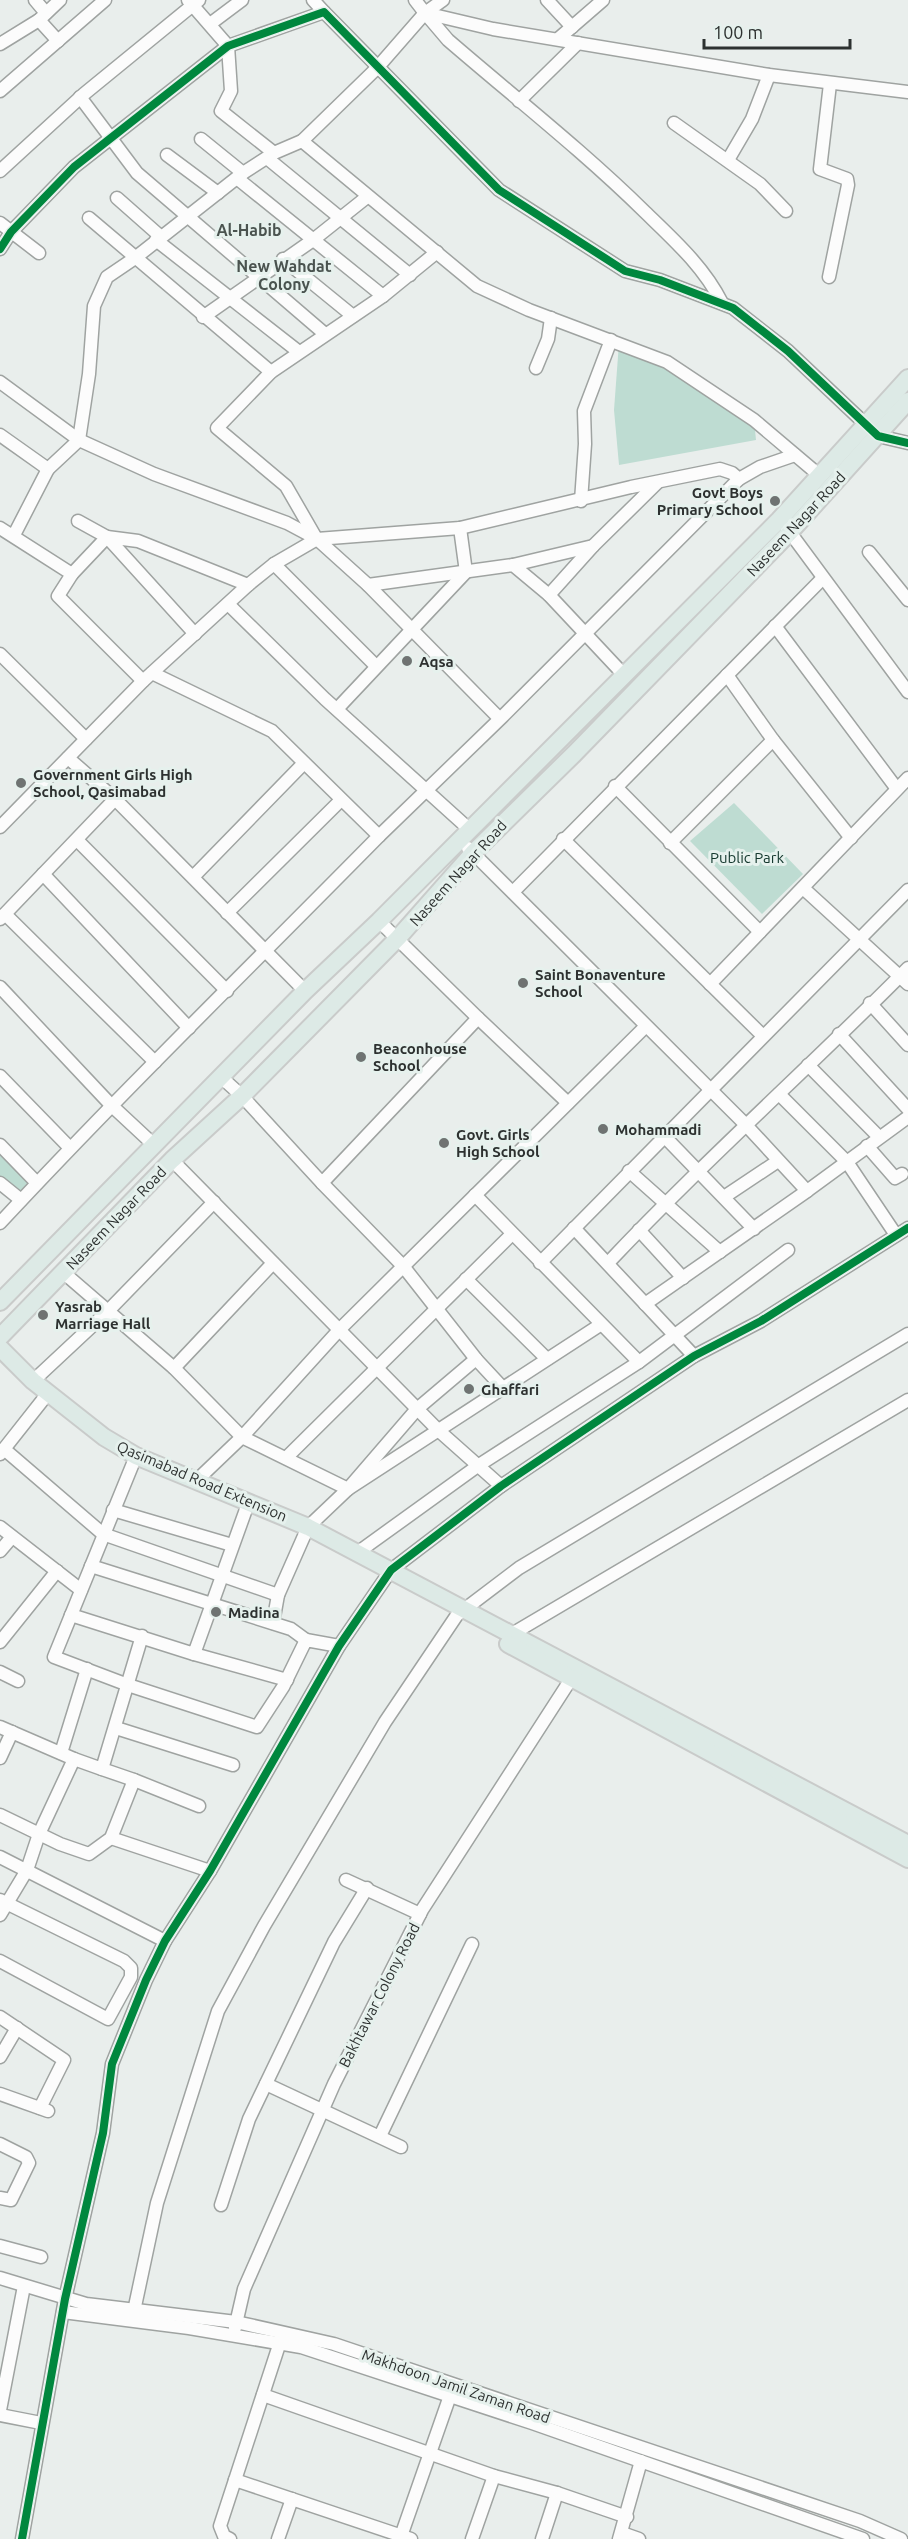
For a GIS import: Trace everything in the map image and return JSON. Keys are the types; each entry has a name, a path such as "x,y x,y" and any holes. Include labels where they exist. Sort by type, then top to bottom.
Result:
{"main road":[{"name":"Naseem Nagar Road","path":"0,1337 172,1160 242,1096 398,938 473,853 574,754 784,526 819,475 908,378"},
{"name":"Naseem Nagar Road","path":"0,1302 305,991 379,921 463,834 624,675 878,436 908,401"},
{"path":"154,1145 172,1160"},
{"name":"Qasimabad Road Extension","path":"0,1348 33,1381 104,1437 136,1456 308,1527 391,1570 461,1612"},
{"path":"461,1612 512,1634 908,1844"},
{"path":"461,1612 571,1679 908,1858"}],"street":[{"path":"35,0 42,17 58,41"},
{"path":"0,44 42,17 60,0"},
{"path":"0,92 105,0"},
{"path":"210,24 242,0"},
{"path":"313,0 377,68 499,190 625,271 660,280 733,308 788,351 878,436 908,443"},
{"path":"415,0 447,40 620,188 670,236 709,277 722,303"},
{"path":"14,535 48,469 79,440 89,374 94,306 106,277 135,258 241,176 270,156 302,141 377,68 425,13 443,0"},
{"path":"547,0 572,27"},
{"path":"558,39 603,0"},
{"path":"0,171 80,97 193,2 228,46 231,91 221,111 341,218 410,275"},
{"path":"0,249 11,232 74,167 228,46 324,12"},
{"path":"425,13 493,29 769,75 908,92"},
{"path":"519,101 578,43"},
{"path":"728,160 753,119 769,75"},
{"path":"829,277 848,185 847,179 820,169 830,84"},
{"path":"80,97 137,172 325,334"},
{"path":"674,123 760,184 786,211"},
{"path":"201,139 313,240 382,296"},
{"path":"302,141 477,286 551,318 668,362 754,420 819,475"},
{"path":"167,155 218,194"},
{"path":"203,317 313,240 367,197"},
{"path":"117,198 158,238 229,298 299,352"},
{"path":"89,218 203,317 271,372"},
{"path":"0,223 39,253"},
{"path":"317,539 286,486 217,428 271,372 382,296 437,252"},
{"path":"283,259 353,316"},
{"path":"536,368 548,339 551,318"},
{"path":"581,501 585,444 584,411 611,340"},
{"path":"0,382 79,440 154,474 287,523 317,539 368,585 500,718"},
{"path":"0,435 48,469"},
{"path":"0,1223 111,1105 740,479 760,467 795,455"},
{"path":"0,827 148,677 248,585 274,564 317,539 460,528 720,470 732,473 740,479"},
{"path":"549,595 593,546 657,483"},
{"path":"78,521 107,537 195,634"},
{"path":"784,526 908,692"},
{"path":"0,528 72,574"},
{"path":"460,528 466,572"},
{"path":"107,537 72,574 58,596 148,677 272,731 379,836"},
{"path":"107,537 138,541 248,585"},
{"path":"368,585 513,564 593,546"},
{"path":"869,552 908,600"},
{"path":"274,564 376,666"},
{"path":"513,564 549,595 624,675"},
{"path":"337,709 466,572"},
{"path":"513,892 615,786 822,579"},
{"path":"228,604 337,709 427,790 463,834 473,853 645,1027 745,1124 807,1191"},
{"path":"775,626 897,789"},
{"path":"0,654 86,739"},
{"path":"726,675 773,740 850,838"},
{"path":"670,843 773,740"},
{"path":"68,758 116,799 305,991"},
{"path":"193,877 304,763"},
{"path":"710,984 908,778"},
{"path":"615,786 760,932"},
{"path":"116,799 2,917 155,1062"},
{"path":"226,913 342,800"},
{"path":"563,839 762,1035"},
{"path":"77,840 228,991"},
{"path":"44,874 189,1028"},
{"path":"608,1263 664,1203 779,1094 870,1003 905,976 803,888"},
{"path":"540,1263 762,1035 908,890"},
{"path":"379,921 568,1103"},
{"path":"0,987 111,1105 154,1145"},
{"path":"870,1003 908,1045"},
{"path":"322,1184 478,1018"},
{"path":"196,1481 242,1437 340,1329 645,1027"},
{"path":"839,1034 908,1109"},
{"path":"808,1065 879,1137"},
{"path":"0,1076 70,1148"},
{"path":"221,1077 242,1096 322,1184 403,1266 476,1359 502,1387"},
{"path":"779,1094 847,1162 896,1235"},
{"path":"645,1304 754,1229 908,1117"},
{"path":"664,1136 700,1170 754,1229"},
{"path":"0,1145 38,1183"},
{"path":"867,1146 895,1178 906,1177"},
{"path":"172,1160 438,1430 501,1486"},
{"path":"724,1197 778,1161"},
{"path":"629,1171 720,1252"},
{"path":"0,1183 21,1200"},
{"path":"475,1195 600,1325 639,1362"},
{"path":"33,1381 108,1311 214,1202"},
{"path":"574,1228 694,1356"},
{"path":"22,2539 64,2305 103,2133 112,2064 146,1980 165,1941 210,1871 339,1646 391,1570 501,1486 694,1356 761,1321 908,1228"},
{"path":"639,1230 683,1278"},
{"path":"286,1458 512,1234"},
{"path":"357,1553 479,1465 639,1362 788,1250"},
{"path":"174,1368 273,1263"},
{"path":"64,1272 174,1368 242,1437 348,1489"},
{"path":"466,1279 547,1359"},
{"path":"348,1489 600,1325"},
{"path":"134,2311 157,2203 218,2011 264,1926 385,1722 461,1612 528,1562 908,1334"},
{"path":"273,1623 278,1595 308,1527 348,1489 417,1409 476,1359"},
{"path":"49,1392 2,1452 103,1534 278,1595"},
{"path":"512,1634 908,1400"},
{"path":"136,1456 54,1657 128,1685 257,1727 287,1680 306,1640"},
{"path":"194,1654 249,1501"},
{"path":"113,1510 232,1545"},
{"path":"0,1527 81,1590"},
{"path":"0,1551 12,1537"},
{"path":"91,1566 291,1629 306,1640 339,1646"},
{"path":"0,1641 57,1571"},
{"path":"71,1615 194,1654 287,1680"},
{"path":"102,1769 142,1636"},
{"path":"61,1754 87,1670"},
{"path":"0,1672 18,1681"},
{"name":"Bakhtawar Colony Road","path":"235,2335 244,2289 323,2109 420,1914 571,1679"},
{"path":"0,1727 74,1760 134,1779 198,1806"},
{"path":"116,1728 233,1765"},
{"path":"0,1758 12,1732"},
{"path":"0,1915 3,1901 27,1870 39,1834 74,1760"},
{"path":"0,1815 89,1854 111,1838 134,1779"},
{"path":"111,1838 210,1871"},
{"path":"0,1857 165,1941"},
{"path":"346,1880 420,1914"},
{"path":"221,2205 249,2119 334,1942 367,1888"},
{"path":"0,1961 108,2019 131,1977 131,1968 124,1961 3,1901"},
{"path":"380,2136 472,1944"},
{"path":"0,2017 64,2060 44,2110 0,2094"},
{"path":"0,2057 17,2028"},
{"path":"266,2084 401,2146"},
{"path":"0,2144 26,2157 28,2163 11,2200 0,2198"},
{"path":"0,2246 41,2257"},
{"name":"Makhdoon Jamil Zaman Road","path":"0,2278 24,2286 64,2305 235,2335 282,2336"},
{"path":"24,2286 0,2413 41,2423"},
{"name":"Makhdoon Jamil Zaman Road","path":"64,2305 236,2322 340,2352 608,2444 860,2521 901,2539"},
{"path":"230,2539 224,2536 220,2526 282,2336"},
{"path":"235,2480 404,2538 428,2454 451,2391"},
{"path":"263,2395 428,2454 627,2517"},
{"name":"Makhdoon Jamil Zaman Road","path":"608,2444 641,2462 863,2539"},
{"path":"639,2539 621,2536 641,2462"},
{"path":"472,2539 494,2476"},
{"path":"542,2539 557,2493"},
{"path":"278,2539 292,2499"}],"green space":[{"path":"619,343 667,362 754,420 756,440 619,465 614,410"},
{"name":"Public Park","path":"734,803 803,874 762,914 690,841"},
{"path":"0,1145 37,1183 21,1200 0,1183"}],"cycle path":[{"path":"0,249 11,232 74,167 228,46 324,12 499,190 625,271 660,280 733,308 788,351 878,436 908,443"},
{"path":"22,2539 65,2299 103,2133 112,2064 146,1980 165,1941 210,1871 339,1646 391,1570 501,1486 694,1356 761,1321 908,1228"}],"place":[{"name":"Govt Boys Primary School","path":"775,501"},
{"name":"Aqsa","path":"407,661"},
{"name":"Government Girls High School, Qasimabad","path":"21,783"},
{"name":"Saint Bonaventure School","path":"523,983"},
{"name":"Beaconhouse School","path":"361,1057"},
{"name":"Mohammadi","path":"603,1129"},
{"name":"Govt. Girls High School","path":"444,1143"},
{"name":"Yasrab Marriage Hall","path":"43,1315"},
{"name":"Ghaffari","path":"469,1389"},
{"name":"Madina","path":"216,1612"}],"district":[{"name":"Al-Habib","path":"249,230"},
{"name":"New Wahdat Colony","path":"284,275"}]}
